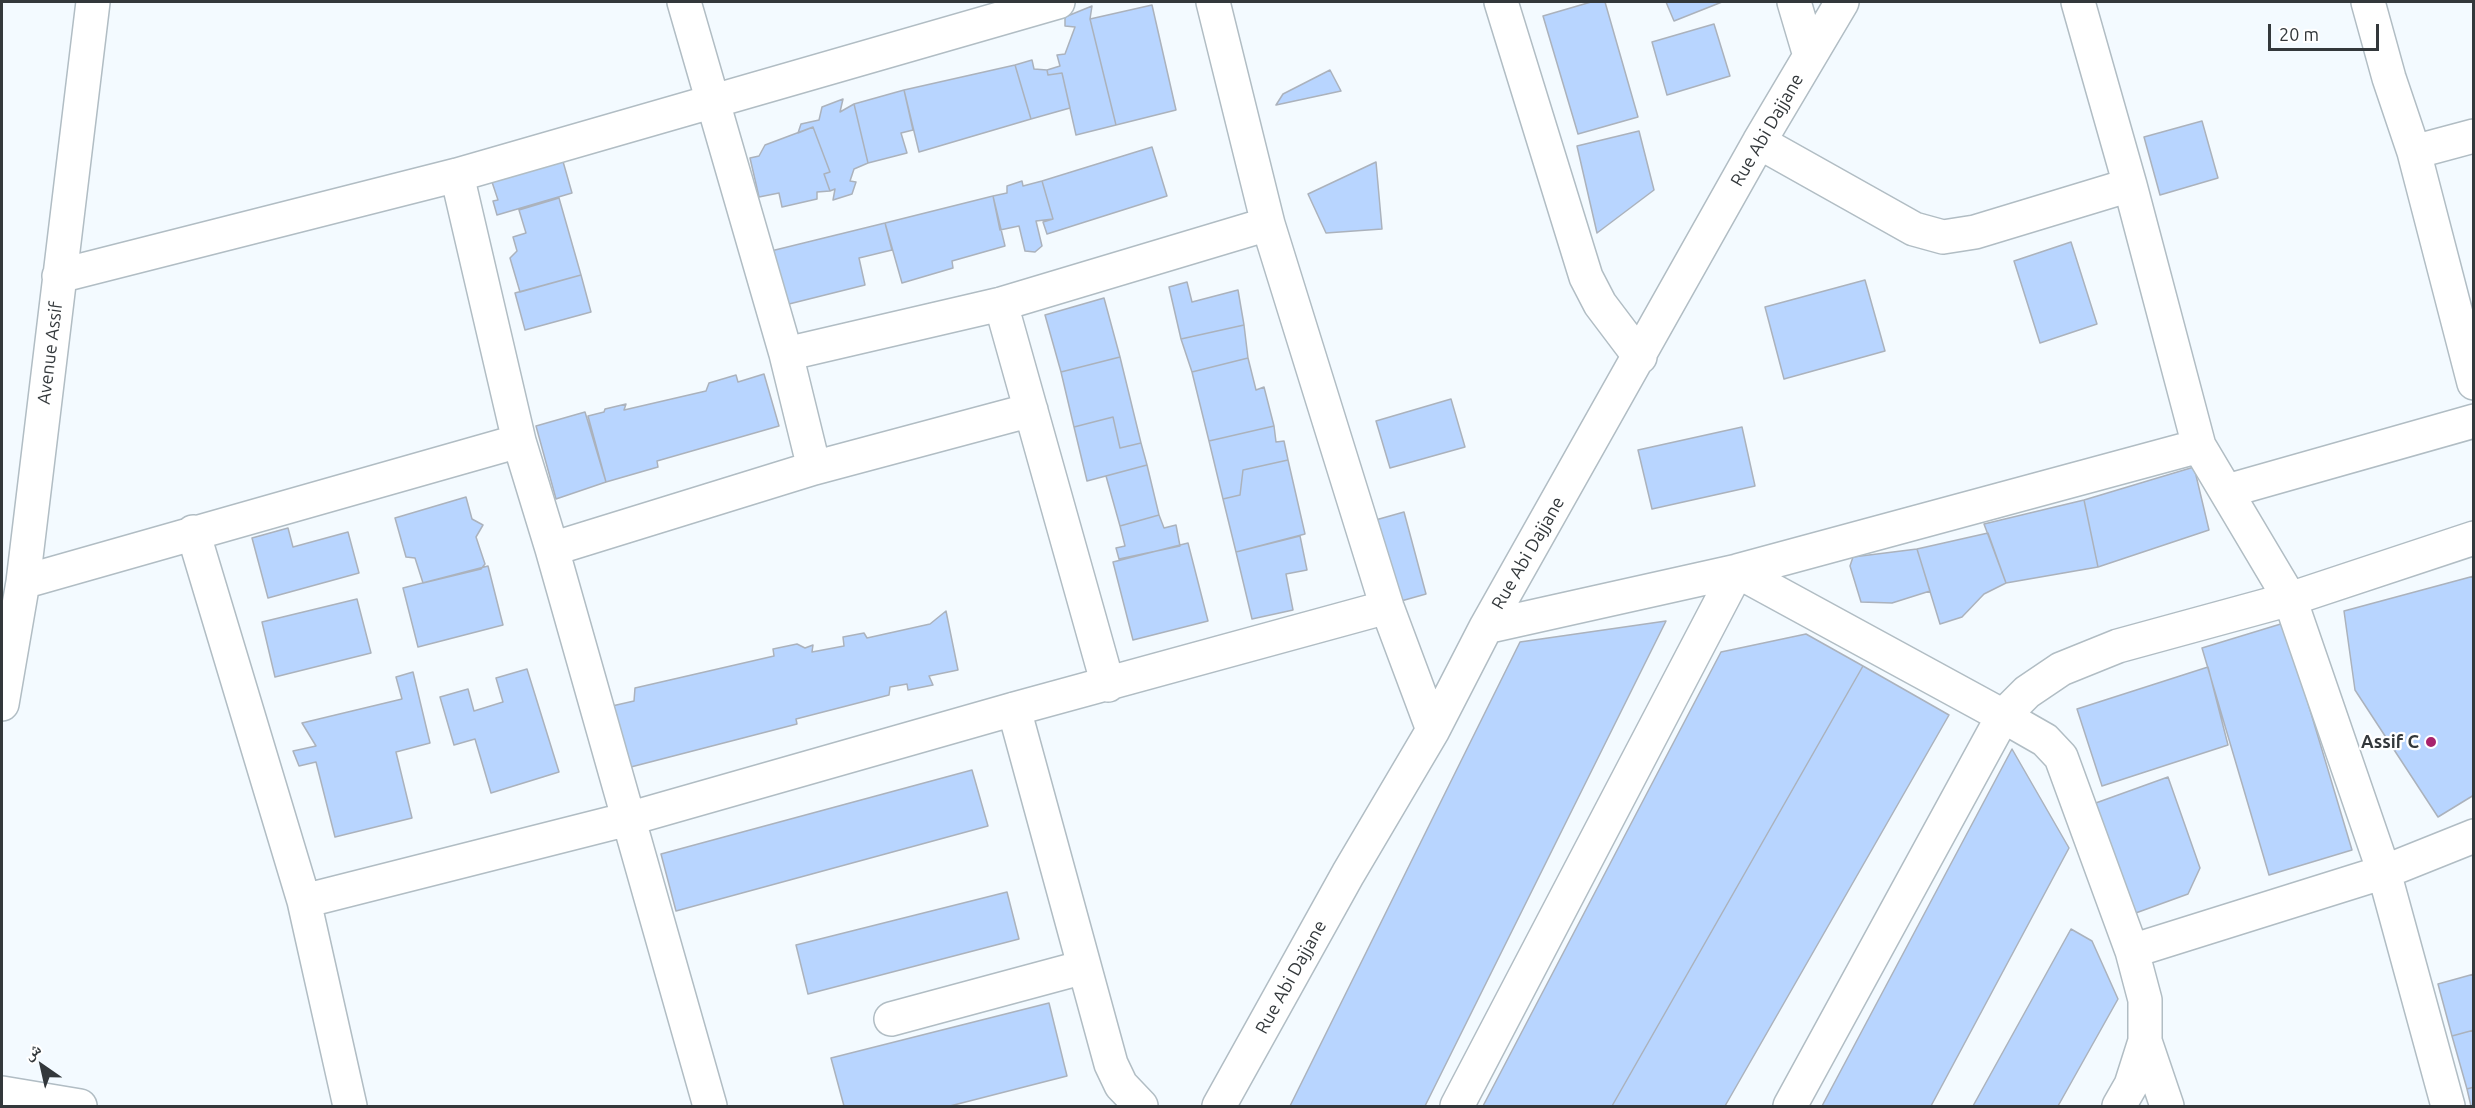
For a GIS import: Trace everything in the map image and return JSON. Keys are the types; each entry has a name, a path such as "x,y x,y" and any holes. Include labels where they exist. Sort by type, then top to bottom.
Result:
{"street":[{"name":"Avenue Assif","path":"2,704 23,582 58,276 93,2"},
{"path":"684,2 786,354 814,468"},
{"path":"58,276 457,175 711,100 1058,2"},
{"path":"1213,2 1268,224 1387,607 1433,730"},
{"path":"1501,2 1586,277 1600,304 1640,357"},
{"path":"1794,2 1810,56"},
{"name":"Rue Abi Dajjane","path":"1219,1107 1348,874 1433,730 1486,627 1759,142 1842,2"},
{"path":"2078,2 2130,185 2199,446 2290,599 2384,872 2448,1107"},
{"path":"2368,2 2389,78 2414,152 2474,383"},
{"path":"2414,152 2474,136"},
{"path":"1759,142 1914,229 1943,237 1975,232 2130,185"},
{"path":"457,175 519,441 552,549 710,1107"},
{"path":"786,354 1001,304 1268,224"},
{"path":"1001,304 1108,685"},
{"path":"552,549 814,468 1031,410"},
{"path":"2227,491 2474,421"},
{"path":"23,582 519,441"},
{"path":"1486,627 1737,571 2199,446"},
{"path":"193,532 304,901 350,1107"},
{"path":"1790,1107 2003,716 2027,692 2061,669 2118,646 2290,599 2474,538"},
{"path":"1737,571 2045,740 2061,757 2132,951 2145,1000 2145,1041 2131,1085 2120,1107"},
{"path":"1457,1107 1737,571"},
{"path":"304,901 628,819 1014,709 1387,607"},
{"path":"1014,709 1111,1064 1121,1085 1141,1107"},
{"path":"2132,951 2384,872 2474,836"},
{"path":"891,1019 1084,967"},
{"path":"2145,1041 2167,1107"},
{"path":"2,1093 81,1107"}],"building":[{"path":"1591,2 1605,2 1638,117 1578,134 1543,16"},
{"path":"1666,2 1722,2 1674,21"},
{"path":"1152,5 1176,110 1116,125 1090,19"},
{"path":"1092,6 1090,19 1116,125 1076,135 1062,73 1048,75 1047,70 1060,66 1057,55 1065,54 1075,27 1065,26 1065,17"},
{"path":"1714,24 1730,76 1667,95 1652,42"},
{"path":"1032,60 1034,69 1047,70 1048,75 1062,73 1070,108 1031,119 1015,65"},
{"path":"1015,65 1031,119 919,152 904,90"},
{"path":"1330,70 1341,91 1276,105 1283,94"},
{"path":"904,90 913,130 901,133 907,153 868,163 854,104"},
{"path":"843,99 840,112 854,104 868,163 854,169 850,181 856,182 852,194 833,200 835,189 830,191 824,174 830,172 813,127 798,133 801,124 819,120 822,107"},
{"path":"2202,121 2218,178 2160,195 2144,137"},
{"path":"813,127 830,172 824,174 830,191 817,192 817,199 782,207 779,193 759,197 750,158 759,156 765,145"},
{"path":"1639,131 1654,190 1597,233 1577,146"},
{"path":"1152,147 1167,196 1047,234 1043,222 1053,219 1042,181"},
{"path":"562,158 572,193 497,215 493,201 498,200 491,179"},
{"path":"1376,162 1382,229 1326,233 1308,194"},
{"path":"1022,181 1023,186 1042,181 1053,219 1036,221 1042,246 1035,252 1025,251 1019,226 1000,230 993,196 1007,193 1007,186"},
{"path":"993,196 1005,246 952,261 953,268 902,283 885,223"},
{"path":"559,198 581,275 520,292 510,258 517,251 513,237 526,233 519,210"},
{"path":"885,223 892,250 859,258 865,285 785,305 771,251"},
{"path":"2071,242 2097,324 2040,343 2014,261"},
{"path":"581,275 591,312 525,330 515,293"},
{"path":"1865,280 1885,351 1784,379 1765,307"},
{"path":"1187,282 1192,302 1238,290 1244,325 1181,339 1169,287"},
{"path":"1104,298 1120,357 1061,372 1045,315"},
{"path":"1244,325 1248,358 1192,372 1181,339"},
{"path":"1120,357 1141,443 1120,448 1113,417 1074,427 1061,372"},
{"path":"1248,358 1256,390 1264,387 1274,426 1209,441 1192,372"},
{"path":"764,374 779,426 657,461 658,467 606,482 588,416 626,404 624,410 706,391 709,383 736,375 738,382"},
{"path":"1451,399 1465,447 1390,468 1376,421"},
{"path":"585,412 606,482 556,499 536,426"},
{"path":"1113,417 1120,448 1141,443 1147,465 1087,481 1074,427"},
{"path":"1274,426 1276,442 1284,441 1288,460 1243,470 1240,495 1223,499 1209,441"},
{"path":"1742,427 1755,486 1652,509 1638,450"},
{"path":"1288,460 1305,534 1236,552 1223,499 1240,495 1243,470"},
{"path":"1147,465 1159,515 1120,526 1106,476"},
{"path":"2194,467 2209,530 2098,567 2084,500"},
{"path":"466,497 472,519 483,525 476,537 485,564 481,569 423,583 415,558 406,557 395,518"},
{"path":"2084,500 2098,567 2006,583 1984,524"},
{"path":"1404,512 1426,594 1394,603 1372,521"},
{"path":"1159,515 1164,528 1176,525 1180,546 1119,559 1116,548 1125,546 1120,526"},
{"path":"288,528 293,547 348,532 359,573 268,598 252,538"},
{"path":"1988,533 2006,583 1984,594 1962,617 1940,624 1917,549"},
{"path":"1300,536 1307,570 1286,574 1293,610 1252,619 1236,552"},
{"path":"1188,543 1208,621 1133,640 1113,562"},
{"path":"1917,549 1930,591 1892,603 1861,602 1850,566 1853,557"},
{"path":"488,566 503,625 418,647 403,588"},
{"name":"Assif C","path":"2474,576 2474,795 2438,817 2355,690 2344,611"},
{"path":"357,599 371,653 275,677 262,622"},
{"path":"946,611 958,670 929,676 933,685 908,690 907,684 890,687 889,695 796,719 797,724 627,768 612,706 634,701 635,688 774,656 773,649 797,644 805,648 813,645 812,652 844,646 843,637 864,633 867,638 930,624"},
{"path":"1666,621 1425,1106 1290,1106 1520,642"},
{"path":"2284,623 2352,850 2269,875 2202,648"},
{"path":"1806,634 1863,666 1612,1106 1483,1106 1721,652"},
{"path":"1863,666 1949,715 1725,1106 1612,1106"},
{"path":"2208,667 2228,745 2102,786 2077,709"},
{"path":"527,669 559,772 491,793 475,739 454,745 440,697 468,689 474,711 503,702 496,678"},
{"path":"413,672 430,743 396,752 412,818 335,837 316,762 299,766 293,751 316,746 302,723 402,699 396,677"},
{"path":"2012,749 2069,848 1931,1106 1822,1106"},
{"path":"972,770 988,826 676,911 661,854"},
{"path":"2168,777 2200,868 2188,894 2133,914 2093,804"},
{"path":"1007,892 1019,939 808,994 796,945"},
{"path":"2071,929 2092,941 2118,999 2058,1106 1973,1106"},
{"path":"2474,974 2474,1030 2452,1036 2438,984"},
{"path":"1049,1003 1067,1076 950,1106 844,1106 831,1058"},
{"path":"2474,1030 2474,1087 2467,1089 2452,1036"},
{"path":"2474,1087 2474,1106 2471,1106 2467,1089"}],"place":[{"name":"Assif C","path":"2431,742"}]}
